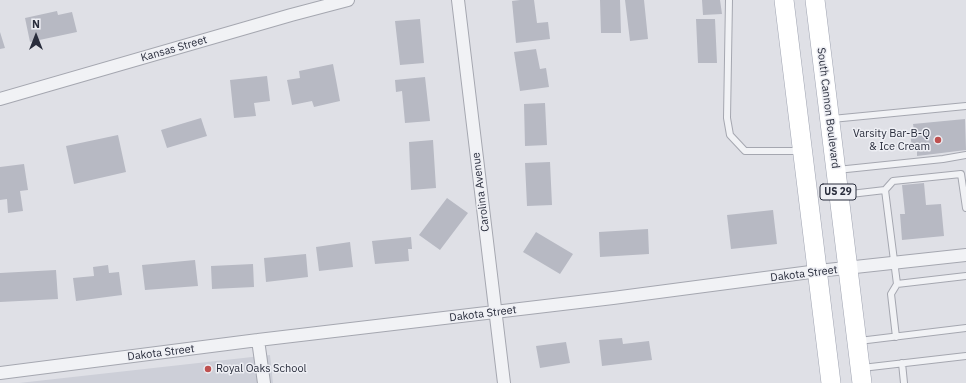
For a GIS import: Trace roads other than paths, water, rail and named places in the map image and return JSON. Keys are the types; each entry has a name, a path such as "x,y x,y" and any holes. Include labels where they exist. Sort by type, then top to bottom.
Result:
{"main road":[{"name":"US 29","path":"784,0 831,383"},
{"name":"South Cannon Boulevard","path":"815,0 861,376"}],"street":[{"name":"Kansas Street","path":"0,99 348,0"},
{"name":"Carolina Avenue","path":"458,0 504,383"},
{"name":"Dakota Street","path":"0,373 258,340 613,298 818,271 966,255"},
{"path":"258,340 264,383"}],"lane":[{"path":"729,0 727,118 730,135 745,151 803,151"},
{"path":"830,120 966,106"},
{"path":"836,170 943,159 966,155"},
{"path":"839,196 885,190 893,181 961,174 966,208"},
{"path":"885,190 897,284 891,294 896,337"},
{"path":"897,284 966,276"},
{"path":"857,341 966,328"},
{"path":"861,376 902,363 966,356"},
{"path":"902,363 904,383"}],"place":[{"name":"Varsity Bar-B-Q & Ice Cream","path":"938,140"},
{"name":"Royal Oaks School","path":"208,369"}]}
